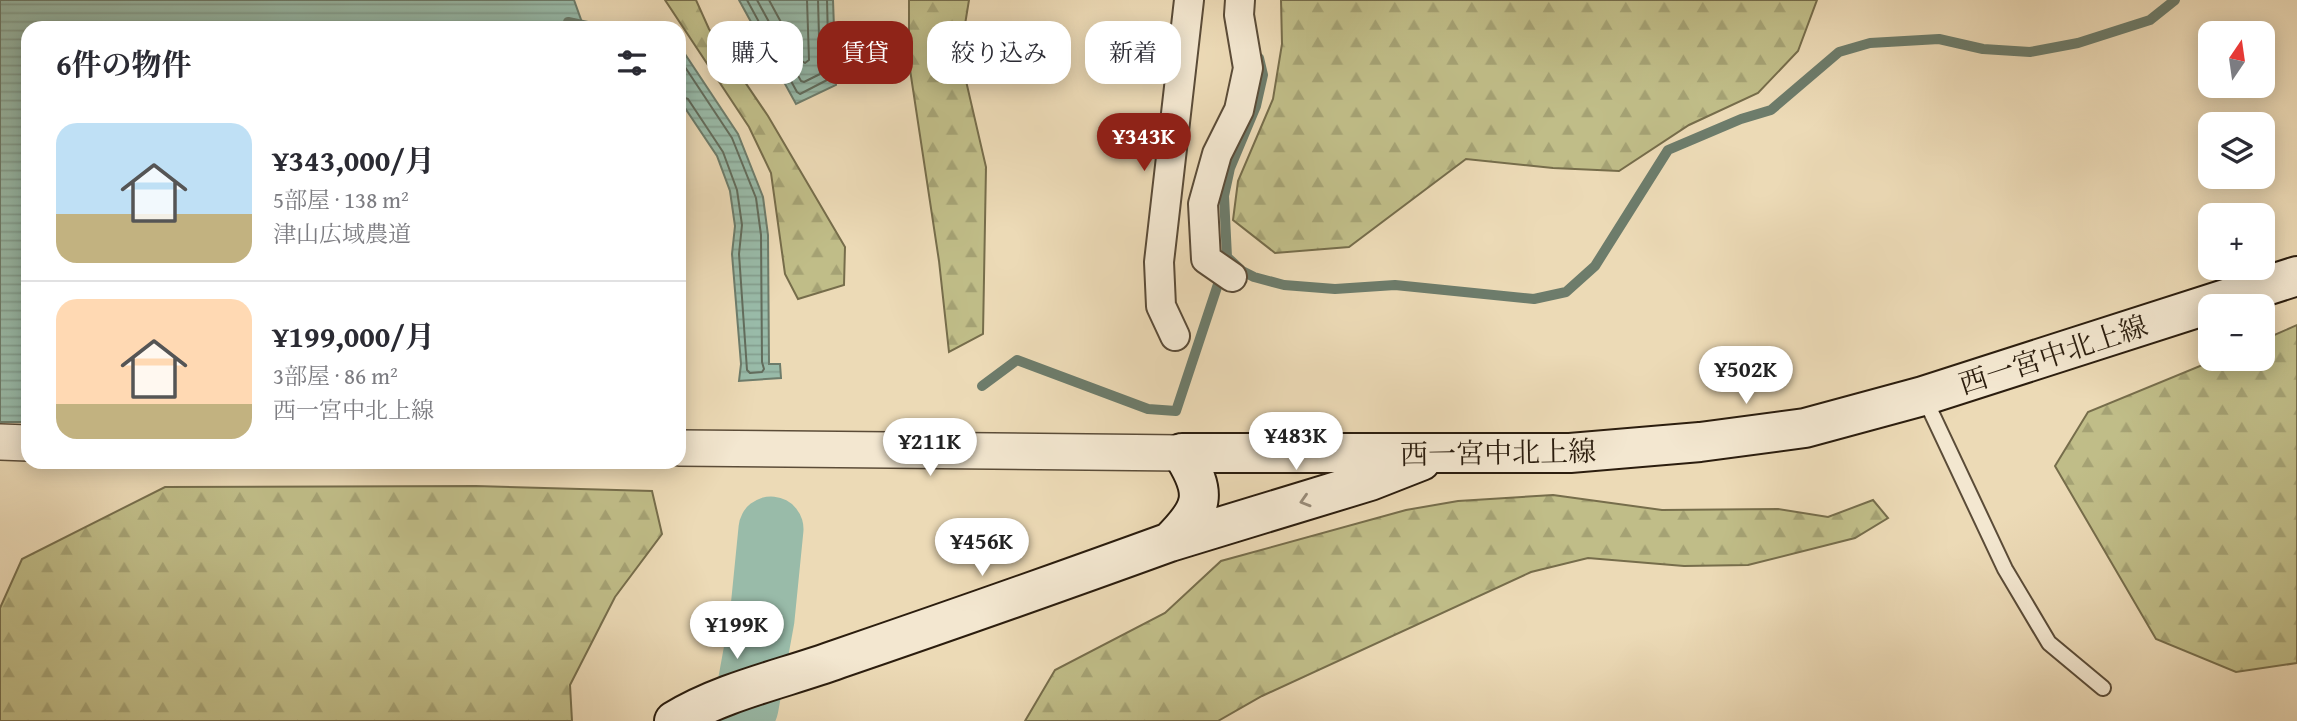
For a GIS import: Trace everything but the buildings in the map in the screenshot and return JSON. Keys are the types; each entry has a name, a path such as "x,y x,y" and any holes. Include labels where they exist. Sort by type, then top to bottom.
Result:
{"main road":[{"name":"西一宮中北上線","path":"1182,453 1570,453 1700,442 1805,428 1923,396 2297,276"},
{"path":"1170,542 1190,522 1200,493 1194,473 1182,453"},
{"path":"674,721 725,696 1170,542 1370,481 1439,453"}],"street":[{"path":"1175,336 1161,306 1159,262 1189,0"},
{"path":"1232,277 1206,259 1203,204 1217,155 1239,110 1248,68 1239,15 1240,0"},
{"path":"0,442 21,443"},
{"path":"686,448 1182,453"}],"lane":[{"path":"1923,396 2005,569 2049,643 2103,688"}],"green space":[{"path":"665,0 696,0 707,25 707,64 686,32 686,21 679,21"},
{"path":"909,0 969,0 966,21 927,21 927,84 967,84 986,167 983,334 949,352 939,261 912,84 913,21 909,21"},
{"path":"1281,0 1817,0 1798,51 1758,93 1689,125 1619,171 1553,168 1466,159 1349,247 1275,253 1233,220 1238,181 1273,99 1282,44"},
{"path":"721,84 746,84 768,116 845,247 844,285 798,299 785,274 771,173 749,127"},
{"path":"2297,325 2297,663 2236,672 2156,639 2055,466 2088,412 2198,367 2198,371 2275,371 2275,335"},
{"path":"476,486 652,491 662,534 615,597 570,685 572,721 0,721 0,608 22,559 165,487"},
{"path":"1553,495 1662,510 1778,509 1828,517 1873,500 1888,518 1855,538 1748,565 1684,566 1588,558 1531,572 1262,696 1218,721 1025,721 1055,670 1165,613 1221,561 1406,510 1458,501"}],"water":[{"path":"0,0 574,0 582,21 21,21 21,422 0,422"},
{"path":"739,0 833,0 834,21 817,21 817,84 836,85 796,104 785,84 803,84 803,21 751,21"},
{"path":"686,56 738,134 763,197 768,235 769,364 780,364 781,378 739,381 741,364 732,254 735,226 730,191 717,156 686,110"}],"waterway":[{"path":"1227,257 1242,271 1254,277 1284,285 1335,289 1395,285 1534,299 1566,292 1595,266 1668,150 1741,119 1771,110 1839,52 1870,43 1939,39 1983,49 2030,52 2078,43 2150,20 2175,0"},
{"path":"982,386 1017,360 1148,409 1176,411 1227,257 1224,196 1230,168 1256,106 1263,75 1259,58"},
{"path":"734,721 746,707 762,619 771,529"}]}
